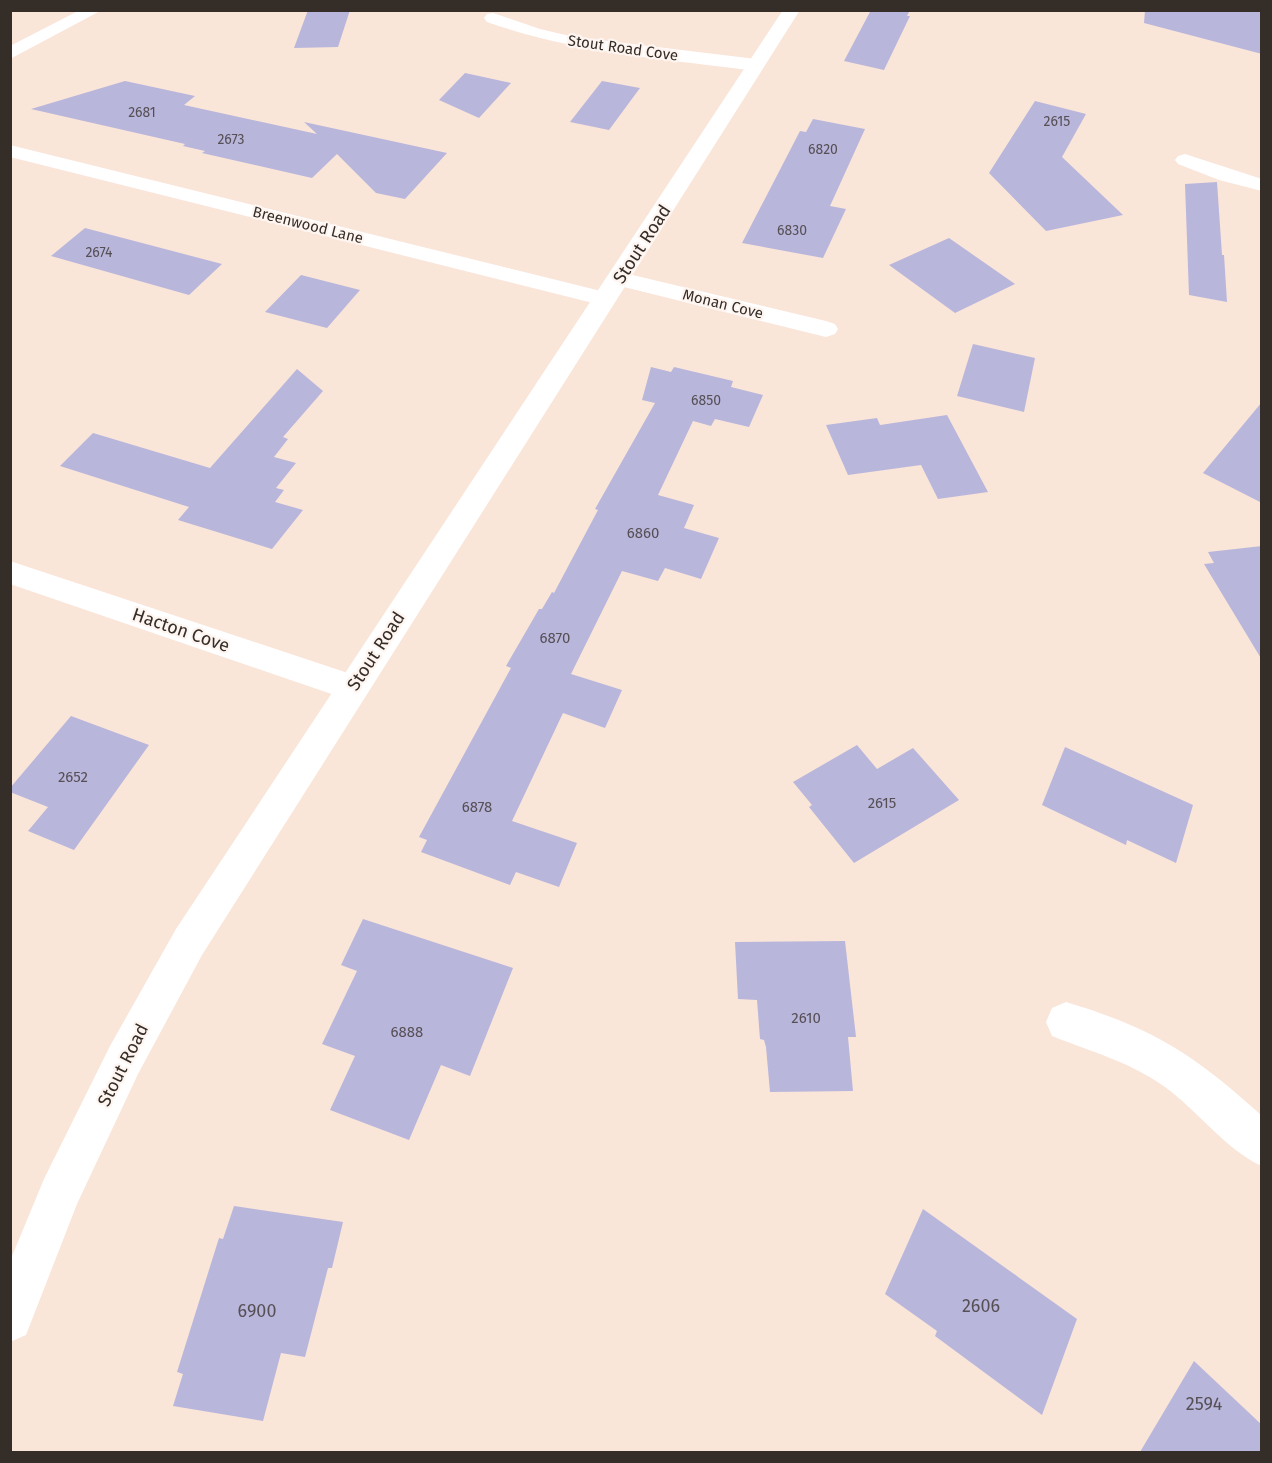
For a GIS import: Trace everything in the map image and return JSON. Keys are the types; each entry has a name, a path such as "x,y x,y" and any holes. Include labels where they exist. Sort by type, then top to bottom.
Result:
{"street":[{"path":"10,54 93,10"},
{"name":"Stout Road","path":"10,1319 59,1194 124,1060 189,942 792,10"},
{"name":"Stout Road Cove","path":"493,18 535,33 574,42 756,65"},
{"name":"Breenwood Lane","path":"10,151 612,289"},
{"path":"1185,160 1226,176 1262,185"},
{"name":"Monan Cove","path":"612,289 826,329"},
{"name":"Hacton Cove","path":"10,572 352,688"},
{"path":"1066,1022 1110,1035 1154,1056 1197,1087 1262,1145"}],"building":[{"path":"308,10 350,10 338,47 294,48"},
{"path":"871,10 910,10 907,16 910,16 884,70 844,61"},
{"path":"1145,10 1262,10 1262,54 1144,23"},
{"path":"465,73 511,83 479,118 439,100"},
{"path":"125,81 195,96 184,105 317,134 304,122 447,153 405,199 376,193 337,154 312,178 202,153 205,151 183,146 185,144 31,109"},
{"path":"602,81 640,88 609,130 570,122"},
{"path":"1035,101 1086,114 1062,157 1123,215 1046,231 989,173"},
{"path":"813,119 865,129 830,206 846,209 823,258 742,243 800,131 806,132"},
{"path":"1217,182 1227,302 1189,295 1185,184"},
{"path":"85,228 222,264 189,295 51,256"},
{"path":"949,238 1015,284 955,313 889,265"},
{"path":"301,275 360,290 327,328 265,312"},
{"path":"973,344 1035,358 1024,412 957,396"},
{"path":"651,367 671,372 674,367 733,381 731,387 763,395 749,427 715,419 711,426 693,421 658,495 694,505 684,528 719,538 701,579 665,568 658,581 622,571 571,674 622,690 605,728 563,713 512,821 577,843 559,887 516,872 510,885 421,852 427,840 419,837 511,668 506,666 539,609 542,609 552,592 554,593 598,510 595,509 655,403 642,400"},
{"path":"297,369 323,391 283,437 288,439 274,457 296,463 276,488 284,490 275,502 303,510 272,549 178,520 189,507 60,466 93,433 210,468"},
{"path":"1262,402 1262,503 1203,473"},
{"path":"947,415 988,492 938,499 921,465 848,475 826,425 877,418 880,425"},
{"path":"1262,546 1262,660 1204,564 1214,563 1208,552"},
{"path":"71,716 149,745 74,850 28,831 48,807 10,792 10,788"},
{"path":"857,745 877,769 913,748 959,800 854,863 809,807 812,805 793,782"},
{"path":"1065,747 1193,805 1176,863 1127,840 1126,845 1042,805"},
{"path":"363,919 513,968 470,1076 441,1065 409,1140 330,1110 355,1056 322,1044 357,971 341,965"},
{"path":"845,941 856,1037 848,1037 853,1091 770,1092 766,1047 764,1040 760,1039 757,1000 738,999 735,942"},
{"path":"234,1206 343,1222 332,1268 328,1268 305,1357 281,1353 263,1421 173,1406 183,1374 177,1372 219,1238 223,1239"},
{"path":"923,1209 1077,1319 1042,1415 935,1336 937,1331 885,1294"},
{"path":"1194,1361 1262,1425 1262,1452 1140,1452"}]}
